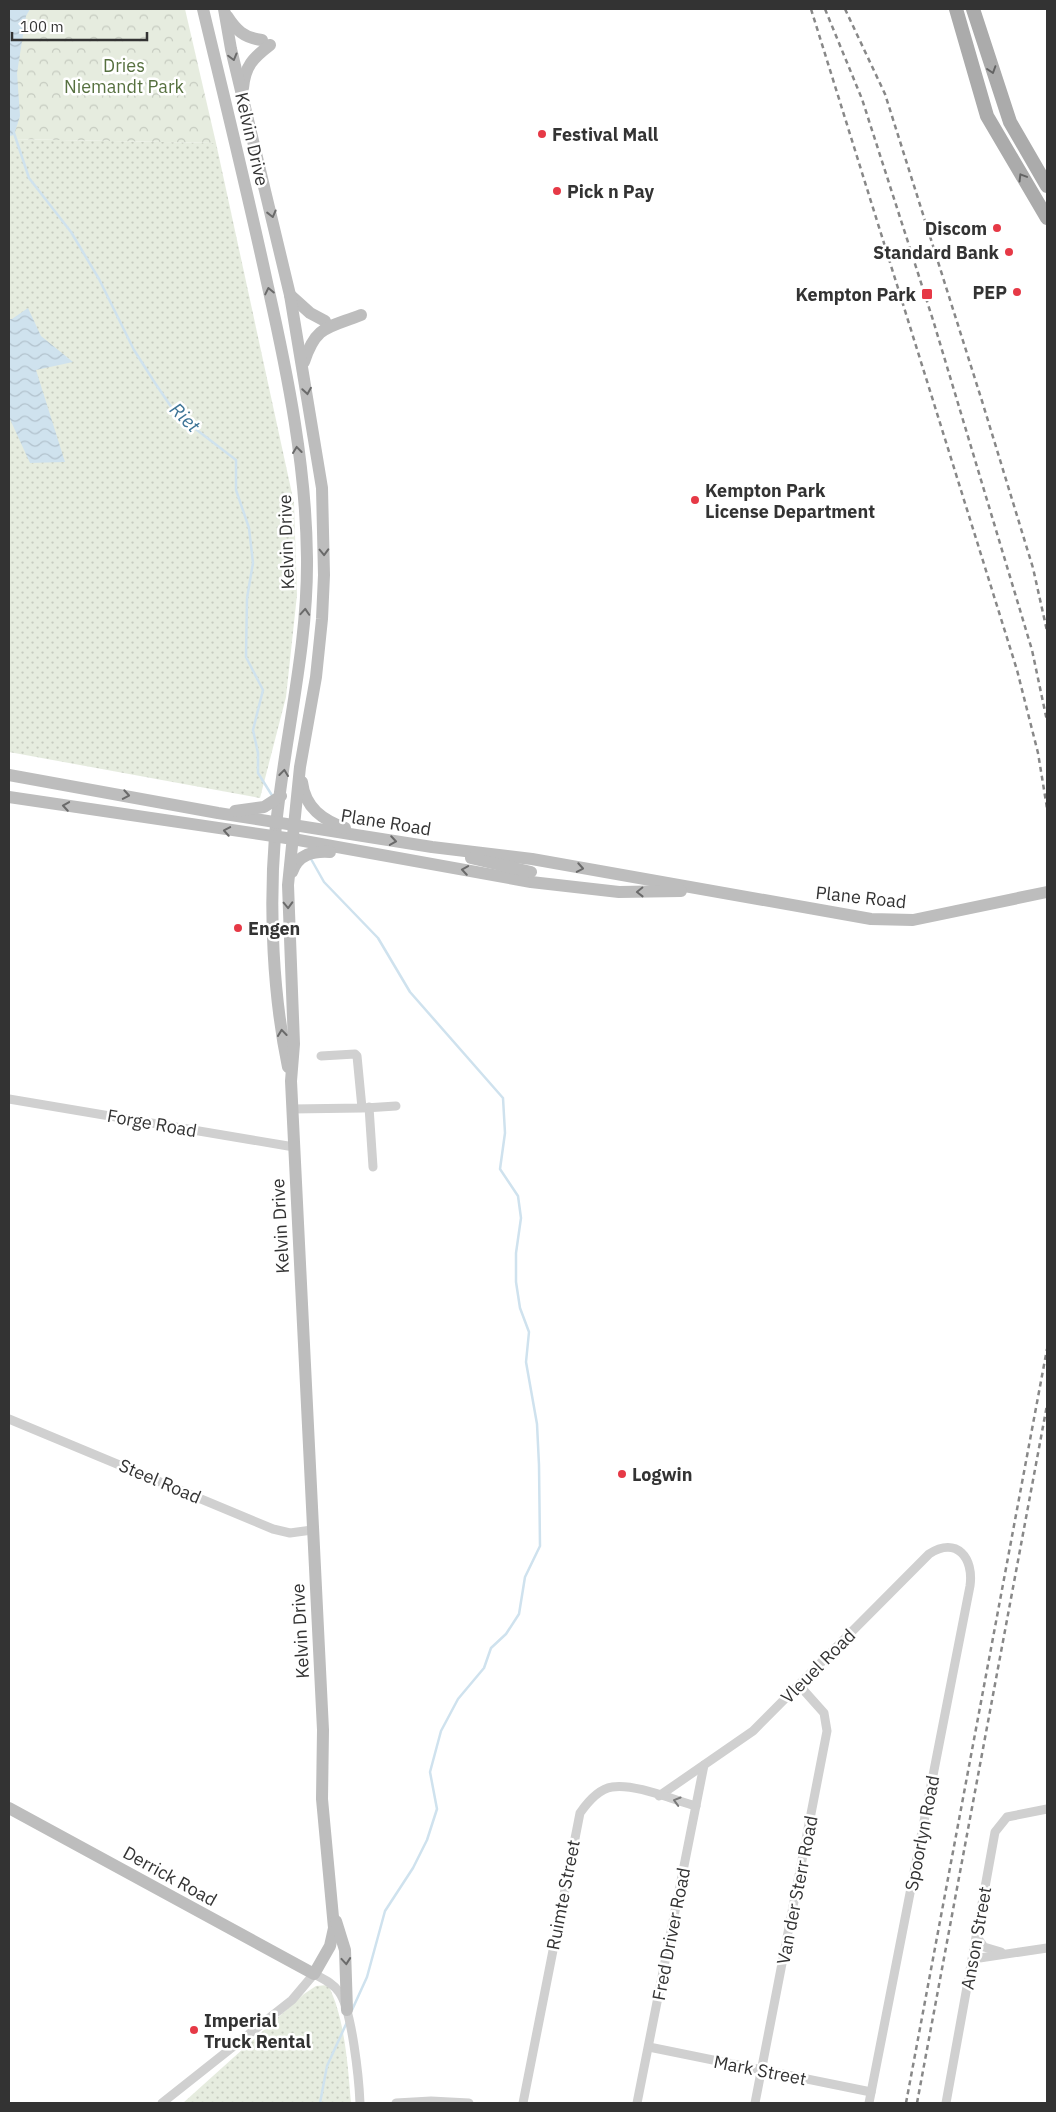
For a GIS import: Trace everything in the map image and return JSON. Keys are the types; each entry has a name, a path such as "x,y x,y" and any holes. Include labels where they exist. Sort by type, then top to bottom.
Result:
{"main road":[{"path":"956,9 984,107 1003,146 1047,218"},
{"path":"973,9 1010,122 1047,186"}],"street":[{"name":"Kelvin Drive","path":"203,9 289,379 305,512 307,559 305,614 275,837 273,941 284,1047 291,1081"},
{"name":"Kelvin Drive","path":"162,2103 292,2000 314,1974 330,1946 334,1914 326,1859 322,1799 324,1730 312,1530 292,1108 291,1081 294,1044 288,885 300,767 316,677 324,574 322,488 290,295 231,49 224,11"},
{"path":"224,11 239,32 266,43 248,66 243,95"},
{"path":"290,295 306,310 325,321"},
{"path":"303,365 310,343 317,333 361,315"},
{"path":"300,767 302,790 307,802 317,814 331,823 368,836"},
{"name":"Plane Road","path":"9,774 218,813 432,847 532,860 871,919 913,920 1047,892"},
{"path":"218,813 264,807 281,796"},
{"name":"Plane Road","path":"9,797 293,839 350,851 531,882 619,892 686,892 758,900"},
{"path":"432,847 497,865 531,872"},
{"path":"288,885 294,867 305,855 320,851 350,851"},
{"path":"322,1056 354,1054 357,1056 373,1167"},
{"name":"Forge Road","path":"9,1099 294,1147"},
{"path":"292,1108 396,1106"},
{"name":"Steel Road","path":"9,1419 273,1529 290,1533 312,1530"},
{"name":"Vleuel Road","path":"658,1796 753,1731 929,1554 939,1549 953,1548 962,1553 969,1562"},
{"name":"Spoorlyn Road","path":"869,2103 970,1586 971,1573 969,1562"},
{"name":"Van der Sterr Road","path":"755,2103 827,1731 826,1718 821,1707 799,1685"},
{"name":"Fred Driver Road","path":"637,2103 704,1765"},
{"name":"Ruimte Street","path":"523,2103 580,1814 588,1802 602,1791 613,1787 632,1789 696,1806"},
{"name":"Derrick Road","path":"9,1808 314,1974"},
{"name":"Anson Street","path":"946,2103 995,1832 1000,1823 1007,1817 1047,1809"},
{"path":"334,1914 344,1950 347,2010 360,2103"},
{"path":"977,1937 989,1949 1006,1954"},
{"path":"973,1959 1047,1948"},
{"path":"314,1974 327,1981 339,1991 347,2010"},
{"name":"Mark Street","path":"648,2047 872,2092"},
{"path":"396,2103 431,2101 469,2103"}],"green space":[{"name":"Dries Niemandt Park","path":"9,9 185,9 216,143 9,139"},
{"path":"9,139 216,143 294,503 297,595 286,697 260,798 9,752"},
{"path":"328,1985 334,1998 342,2027 351,2103 183,2103 304,1994 316,1986"}],"water":[{"path":"9,9 30,9 26,16 17,73 20,116 14,135 9,136"},
{"path":"28,308 41,336 73,362 36,370 65,462 30,463 9,417 9,319 12,319"}],"waterway":[{"name":"Riet","path":"14,133 29,178 71,232 99,279 134,350 176,414 236,460 236,490 249,528 253,563 247,598 246,657 263,690 253,730 258,753 258,773 273,797"},
{"path":"311,859 324,882 378,938 410,992 503,1098 505,1133 500,1169 518,1196 521,1218 516,1253 516,1282 520,1308 529,1332 526,1362 537,1424 539,1465 540,1546 525,1577 519,1614 506,1634 491,1648 484,1668 458,1699 441,1731 430,1772 437,1809 427,1840 413,1868 385,1911 367,1977 352,2010"},
{"path":"320,2103 327,2066 347,2022"}],"railway":[{"path":"811,9 1017,670 1038,753 1047,808"},
{"path":"825,9 862,99 933,320 1032,650 1047,721"},
{"path":"845,9 885,94 1033,568 1047,631"},
{"path":"906,2103 1047,1349"},
{"path":"917,2103 1047,1405"}],"place":[{"name":"Festival Mall","path":"542,134"},
{"name":"Pick n Pay","path":"557,191"},
{"name":"Discom","path":"997,228"},
{"name":"Standard Bank","path":"1009,252"},
{"name":"PEP","path":"1017,292"},
{"name":"Kempton Park","path":"927,294"},
{"name":"Kempton Park License Department","path":"695,500"},
{"name":"Engen","path":"238,928"},
{"name":"Logwin","path":"622,1474"},
{"name":"Imperial Truck Rental","path":"194,2030"}]}
